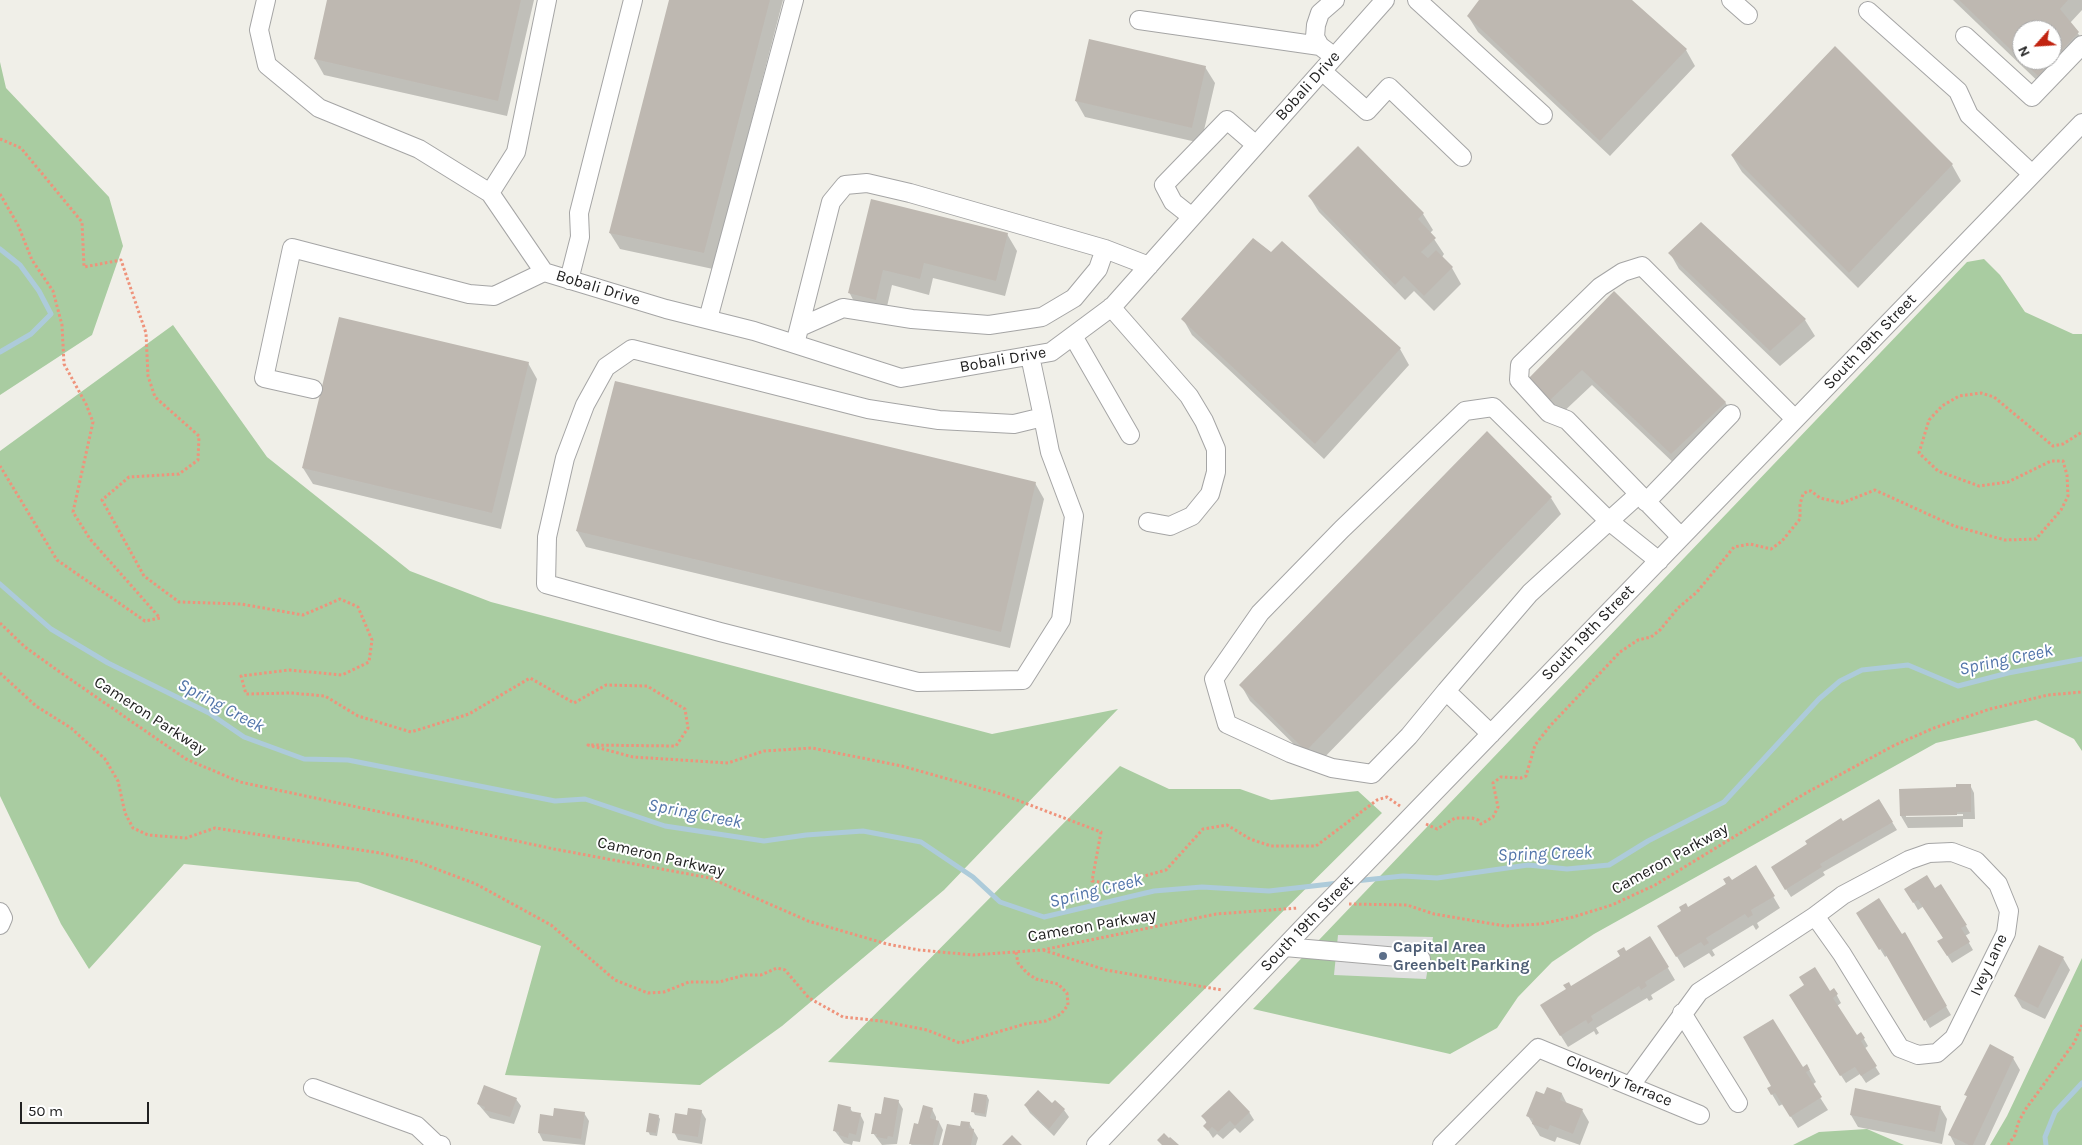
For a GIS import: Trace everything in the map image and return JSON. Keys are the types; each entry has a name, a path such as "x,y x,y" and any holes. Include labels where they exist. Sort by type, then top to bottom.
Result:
{"street":[{"path":"266,0 259,30 267,65 320,108 419,149 490,193 544,272 494,296 469,294 292,248 264,378 313,389"},
{"path":"490,193 516,152 547,0"},
{"path":"569,280 580,237 579,212 634,0"},
{"path":"708,319 794,0"},
{"path":"1320,46 1316,37 1316,25 1320,13 1335,0"},
{"name":"Bobali Drive","path":"544,272 795,344 901,378 1051,352 1111,307 1385,0"},
{"path":"1417,0 1543,115"},
{"path":"1731,0 1748,15"},
{"path":"1868,11 1958,91 1969,115 2032,174"},
{"path":"1139,20 1320,46 1335,56"},
{"path":"1964,36 2032,97 2082,45"},
{"path":"1322,71 1368,111 1389,87 1462,157"},
{"path":"1192,217 1173,202 1164,185 1227,120 1256,145"},
{"name":"South 19th Street","path":"1096,1145 1285,947 1311,911 1361,868 2082,123"},
{"path":"795,344 831,202 845,185 867,183 910,193 1105,249 1149,266"},
{"path":"800,327 843,308 912,319 989,325 1042,317 1074,298 1098,268 1105,249"},
{"path":"1681,537 1567,420 1549,413 1520,380 1520,365 1600,287 1623,272 1642,266 1795,419"},
{"path":"1111,307 1189,396 1204,421 1216,449 1216,472 1210,494 1192,516 1170,526 1148,522"},
{"path":"1073,336 1130,435"},
{"path":"1030,356 1043,417 1050,452 1074,516 1060,620 1023,680 918,682 720,632 546,584 547,537 565,458 585,404 606,367 632,348 868,409 939,420 1014,424 1043,417"},
{"path":"1658,560 1609,522 1493,407 1465,411 1342,529 1260,613 1214,679 1227,724 1290,753 1332,768 1372,774 1409,736 1530,593 1609,522 1642,498 1731,414"},
{"path":"1446,691 1491,734"},
{"name":"Ivey Lane","path":"1631,1085 1699,992 1815,916 1843,895 1909,860 1929,853 1952,852 1976,861 1998,884 2008,911 2006,933 1954,1038 1937,1053 1918,1055 1900,1048 1842,954 1815,916"},
{"path":"0,912 3,918 0,925"},
{"path":"1285,947 1421,959"},
{"path":"1682,1013 1738,1103"},
{"name":"Cloverly Terrace","path":"1442,1145 1538,1048 1700,1115"},
{"path":"313,1088 417,1126 437,1145"}],"path":[{"path":"0,138 21,148 82,222 84,267 121,260 146,334 148,376 155,397 199,436 198,460 179,474 129,477 102,500 144,576 179,602 241,604 302,615 340,599 358,607 372,640 369,662 342,675 289,670 241,676 246,694 291,693 325,696 358,716 411,732 469,714 530,678 574,703 606,685 647,686 685,709 688,728 676,746 588,745 633,757 728,763 764,751 812,748 902,766 1001,794 1101,832 1092,881 1115,884 1166,870 1203,829 1228,825 1250,839 1271,846 1316,846 1377,800 1387,797 1413,814 1431,829 1437,829 1455,818 1478,820 1482,824 1493,817 1498,807 1493,783 1500,777 1521,778 1526,776 1535,745 1550,726 1620,652 1638,640 1651,637 1660,630 1678,608 1697,592 1734,547 1750,544 1771,549 1782,541 1800,519 1800,504 1804,494 1808,491 1812,491 1820,498 1842,503 1875,490 1954,526 2005,540 2036,539 2061,510 2068,496 2068,475 2063,461 2051,461 2008,482 1979,486 1938,471 1919,453 1929,420 1942,406 1960,396 1981,393 1994,397 2053,446 2063,444 2082,432"},
{"path":"0,194 18,225 32,260 53,291 62,326 64,364 86,404 93,422 73,512 90,539 160,618 145,621 57,560 0,466"},
{"name":"Cameron Parkway","path":"0,623 25,647 186,759 240,782 535,845 710,878 808,921 887,944 919,950 973,955 1042,950 1216,914 1311,911"},
{"path":"0,673 36,706 71,728 105,759 118,781 125,812 132,828 148,835 186,838 215,828 380,853 418,862 476,884 551,925 615,980 648,993 664,992 689,982 719,982 745,975 761,976 777,968 785,970 809,998 843,1016 927,1030 960,1043 1025,1024 1046,1021 1060,1014 1068,1006 1067,993 1058,984 1036,978 1028,973 1018,963 1016,952"},
{"name":"Cameron Parkway","path":"1345,905 1407,905 1434,914 1505,926 1541,924 1573,917 1612,905 1655,885 1806,793 1893,746 1934,728 1998,706 2048,695 2082,692"},
{"path":"1042,950 1106,970 1240,994"},
{"path":"2008,1145 2015,1135 2018,1123 2025,1110 2074,1043 2082,1025"}],"green space":[{"path":"0,62 6,88 109,197 123,246 92,335 0,395"},
{"path":"1984,259 2000,275 2025,312 2073,334 2082,334 2082,751 2074,739 2036,720 1936,743 1594,934 1552,962 1518,997 1497,1028 1450,1054 1253,1009 1967,262"},
{"path":"173,325 267,457 410,571 491,602 992,734 1118,709 944,890 782,1026 700,1085 505,1075 541,946 358,882 184,864 89,969 61,924 0,796 0,451"},
{"path":"1120,766 1169,789 1240,789 1271,800 1358,791 1382,813 1109,1084 828,1062"},
{"path":"2082,958 2082,1145 1990,1145 2007,1116"},
{"path":"1867,1129 1904,1145 1793,1145 1819,1132"}],"shaded area":[{"name":"Capital Area Greenbelt Parking","path":"1338,935 1433,937 1426,979 1334,975"}],"building":[{"path":"327,0 521,0 498,101 314,59"},
{"path":"669,0 770,0 704,253 609,233"},
{"path":"1479,0 1632,0 1687,49 1600,141 1467,16"},
{"path":"1959,0 2068,0 2060,9 2079,32 2062,50 2062,20 2012,20 2012,51"},
{"path":"1089,39 1206,66 1192,128 1075,101"},
{"path":"1835,46 1953,164 1849,273 1731,155"},
{"path":"2032,70 2044,70 2038,76"},
{"path":"1358,146 1424,213 1418,219 1436,238 1421,252 1428,258 1436,250 1453,267 1424,296 1404,276 1395,285 1308,196"},
{"path":"871,199 1008,233 996,281 924,263 920,279 883,270 876,300 848,293"},
{"path":"1701,222 1806,319 1770,351 1668,253"},
{"path":"1253,238 1271,252 1282,241 1401,348 1315,444 1181,319"},
{"path":"1614,291 1726,402 1671,454 1582,370 1549,401 1528,379"},
{"path":"339,317 529,362 492,513 302,468"},
{"path":"615,381 1036,482 1001,632 576,531"},
{"path":"1487,431 1552,497 1306,751 1239,685"},
{"path":"1956,784 1971,784 1971,812 1957,812 1957,815 1900,816 1899,789 1956,787"},
{"path":"1879,799 1893,822 1820,864 1822,867 1785,890 1771,867 1807,844 1805,841 1841,818 1843,821"},
{"path":"1756,865 1775,896 1751,910 1753,915 1748,918 1745,914 1706,938 1709,943 1704,946 1701,942 1676,957 1657,926 1681,911 1679,907 1686,903 1688,907 1726,884 1723,879 1729,876 1732,880"},
{"path":"1927,875 1935,888 1941,884 1967,925 1961,928 1970,942 1947,956 1937,941 1943,938 1918,900 1913,903 1904,889"},
{"path":"1879,898 1902,934 1905,932 1947,1006 1924,1021 1882,948 1879,950 1856,913"},
{"path":"1650,936 1669,967 1645,982 1647,986 1641,990 1639,986 1591,1016 1593,1020 1588,1024 1586,1020 1560,1036 1540,1005 1566,989 1563,985 1569,982 1571,986 1620,956 1617,951 1624,947 1626,951"},
{"path":"2039,945 2064,957 2038,1008 2014,996"},
{"path":"1815,967 1830,991 1834,988 1838,994 1833,998 1857,1035 1861,1032 1865,1038 1861,1041 1877,1066 1861,1076 1855,1067 1840,1076 1789,995 1804,985 1799,977"},
{"path":"1773,1019 1803,1067 1807,1064 1810,1070 1806,1072 1822,1097 1790,1117 1775,1093 1771,1095 1767,1088 1771,1086 1743,1037"},
{"path":"1990,1044 2014,1057 1973,1145 1969,1145 1948,1135 1967,1096 1964,1095"},
{"path":"484,1085 517,1098 510,1117 484,1110 485,1107 477,1104"},
{"path":"1547,1087 1562,1093 1560,1100 1583,1109 1573,1134 1550,1125 1548,1130 1532,1124 1533,1119 1526,1116 1536,1091 1544,1094"},
{"path":"1855,1088 1941,1106 1935,1132 1850,1115"},
{"path":"1038,1090 1052,1103 1055,1100 1065,1109 1049,1129 1024,1105"},
{"path":"1229,1090 1250,1112 1235,1126 1230,1121 1218,1132 1212,1127 1208,1131 1203,1126 1207,1122 1201,1116"},
{"path":"974,1093 987,1095 985,1114 971,1112"},
{"path":"884,1097 899,1100 893,1137 888,1136 887,1139 876,1137 877,1134 871,1134 875,1113 881,1114"},
{"path":"838,1104 851,1107 850,1111 861,1113 856,1135 849,1133 848,1138 839,1135 839,1132 833,1131"},
{"path":"923,1105 933,1108 930,1118 939,1121 933,1145 909,1144 914,1123 918,1124"},
{"path":"554,1108 585,1112 581,1139 538,1133 540,1114 553,1116"},
{"path":"688,1108 702,1110 698,1137 672,1133 675,1113 687,1115"},
{"path":"649,1113 659,1115 656,1133 646,1132"},
{"path":"961,1121 970,1122 969,1128 974,1129 971,1145 942,1145 947,1124 960,1126"},
{"path":"1164,1133 1179,1145 1162,1145 1157,1140"},
{"path":"1012,1135 1022,1145 1002,1145"}],"waterway":[{"name":"Spring Creek","path":"0,249 20,265 39,291 51,314 31,334 0,352"},
{"name":"Spring Creek","path":"0,584 51,629 108,663 209,713 244,737 304,759 348,760 555,801 585,799 665,826 764,841 806,835 863,831 921,842 973,877 1000,902 1044,917 1154,891 1202,887 1269,891 1339,883"},
{"name":"Spring Creek","path":"1355,881 1403,876 1437,878 1528,865 1567,869 1609,865 1648,841 1724,802 1819,699 1840,681 1862,670 1908,665 1958,686 2008,673 2082,659"},
{"name":"Spring Creek","path":"2046,1145 2045,1137 2055,1112 2082,1083"}],"place":[{"name":"Capital Area Greenbelt Parking","path":"1383,956"}]}
